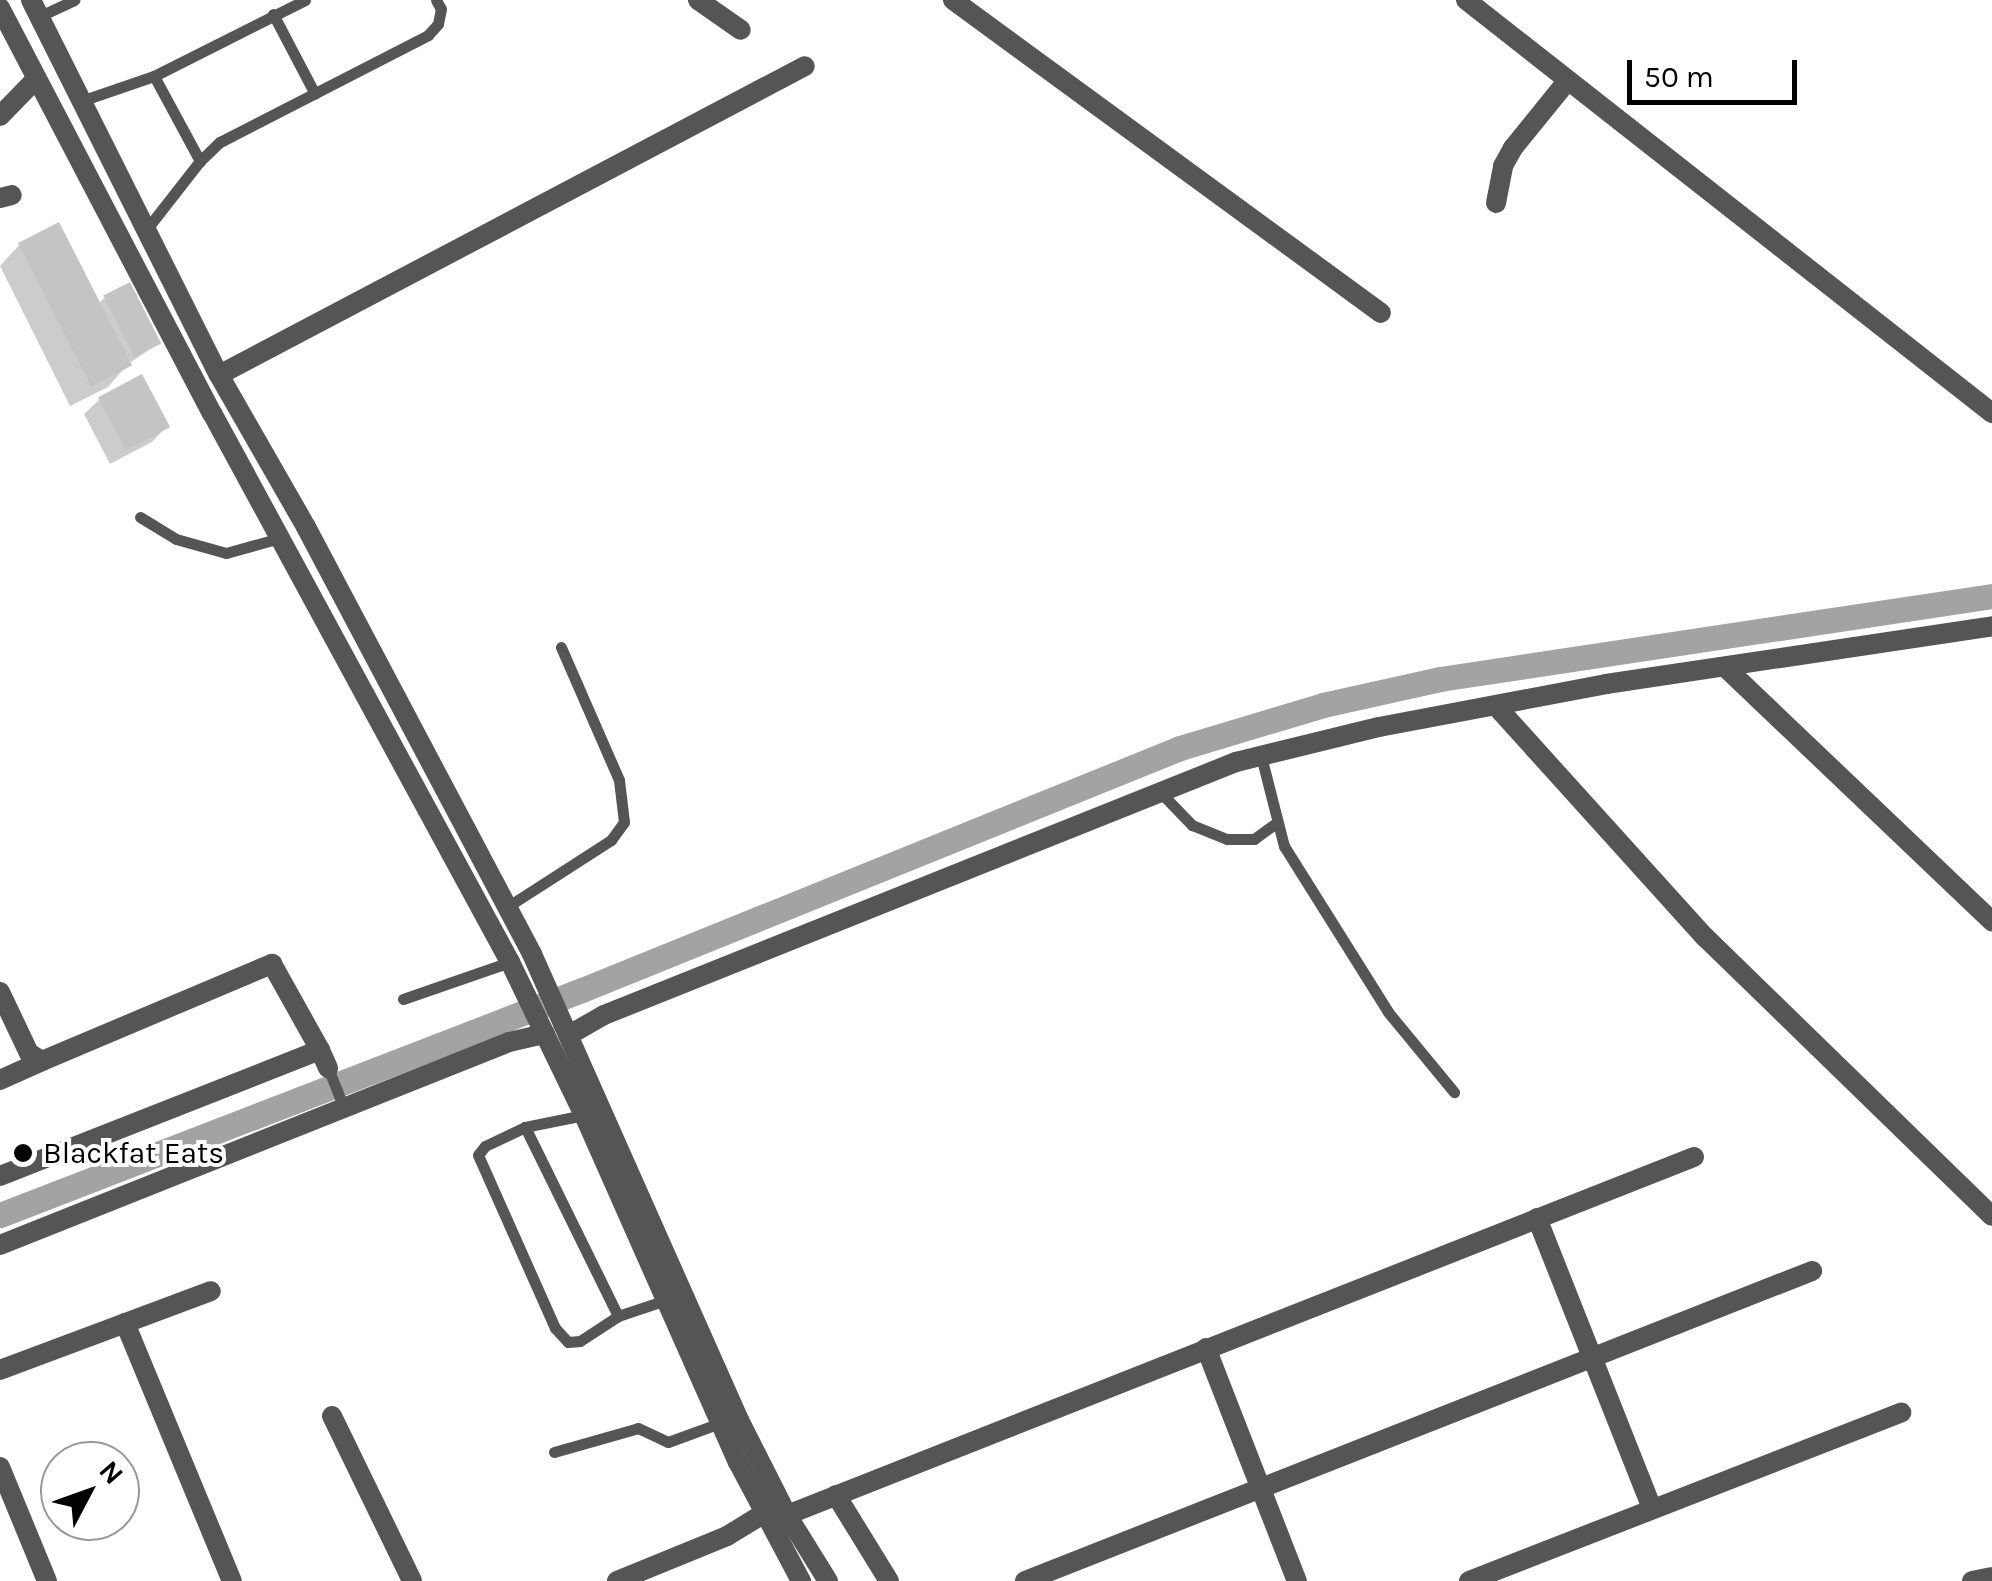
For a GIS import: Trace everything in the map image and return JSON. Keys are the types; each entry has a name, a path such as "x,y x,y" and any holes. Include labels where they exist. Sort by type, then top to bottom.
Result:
{"street":[{"path":"698,0 741,30"},
{"path":"952,0 1381,313"},
{"path":"1466,0 1992,412"},
{"path":"0,8 31,83 510,962 584,1115 720,1423 763,1514 802,1581"},
{"path":"36,8 219,375 306,527 562,1014 739,1420 787,1515 828,1581"},
{"path":"219,375 805,66"},
{"path":"1496,203 1503,166 1513,148 1568,80"},
{"path":"0,99 31,83"},
{"path":"0,116 31,83"},
{"path":"0,1246 342,1104 509,1042 544,1030 569,1035 658,993 1261,756 1496,706 1992,626"},
{"path":"1725,667 1992,921"},
{"path":"1496,706 1704,938 1992,1216"},
{"path":"0,1080 272,964 324,1059 0,1176"},
{"path":"0,992 29,1053 42,1061"},
{"path":"787,1515 1694,1156"},
{"path":"1537,1218 1652,1508"},
{"path":"1025,1581 1812,1271"},
{"path":"0,1370 210,1291"},
{"path":"124,1323 232,1581"},
{"path":"1206,1348 1298,1581"},
{"path":"1469,1581 1901,1413"},
{"path":"332,1416 412,1581"},
{"path":"0,1469 47,1581"},
{"path":"836,1495 889,1581"},
{"path":"617,1581 727,1536 763,1514"},
{"path":"1972,1581 1992,1576"}],"lane":[{"path":"36,8 74,0"},
{"path":"81,101 154,76 305,0"},
{"path":"146,230 200,160 220,142 428,35 438,24 441,9 436,0"},
{"path":"273,14 315,94"},
{"path":"154,76 200,160"},
{"path":"140,517 176,539 226,553 280,538"},
{"path":"508,907 611,840 624,822 619,780 561,647"},
{"path":"1261,756 1284,846 1388,1012 1454,1092"},
{"path":"1160,793 1192,824 1227,839 1254,839 1277,822"},
{"path":"403,999 510,962"},
{"path":"324,1059 342,1104"},
{"path":"584,1115 525,1127 485,1146 478,1155 556,1328 568,1342 580,1341 618,1316 666,1300"},
{"path":"525,1127 618,1316"},
{"path":"554,1452 638,1428 668,1442 720,1423"}],"building":[{"path":"59,222 132,365 91,386 18,243"},
{"path":"130,282 161,343 135,357 103,296"},
{"path":"142,374 170,427 126,450 98,397"}],"waterway":[{"path":"0,1215 582,990 1180,748 1323,705 1440,679 1992,596"}],"place":[{"name":"Blackfat Eats","path":"23,1153"}]}
